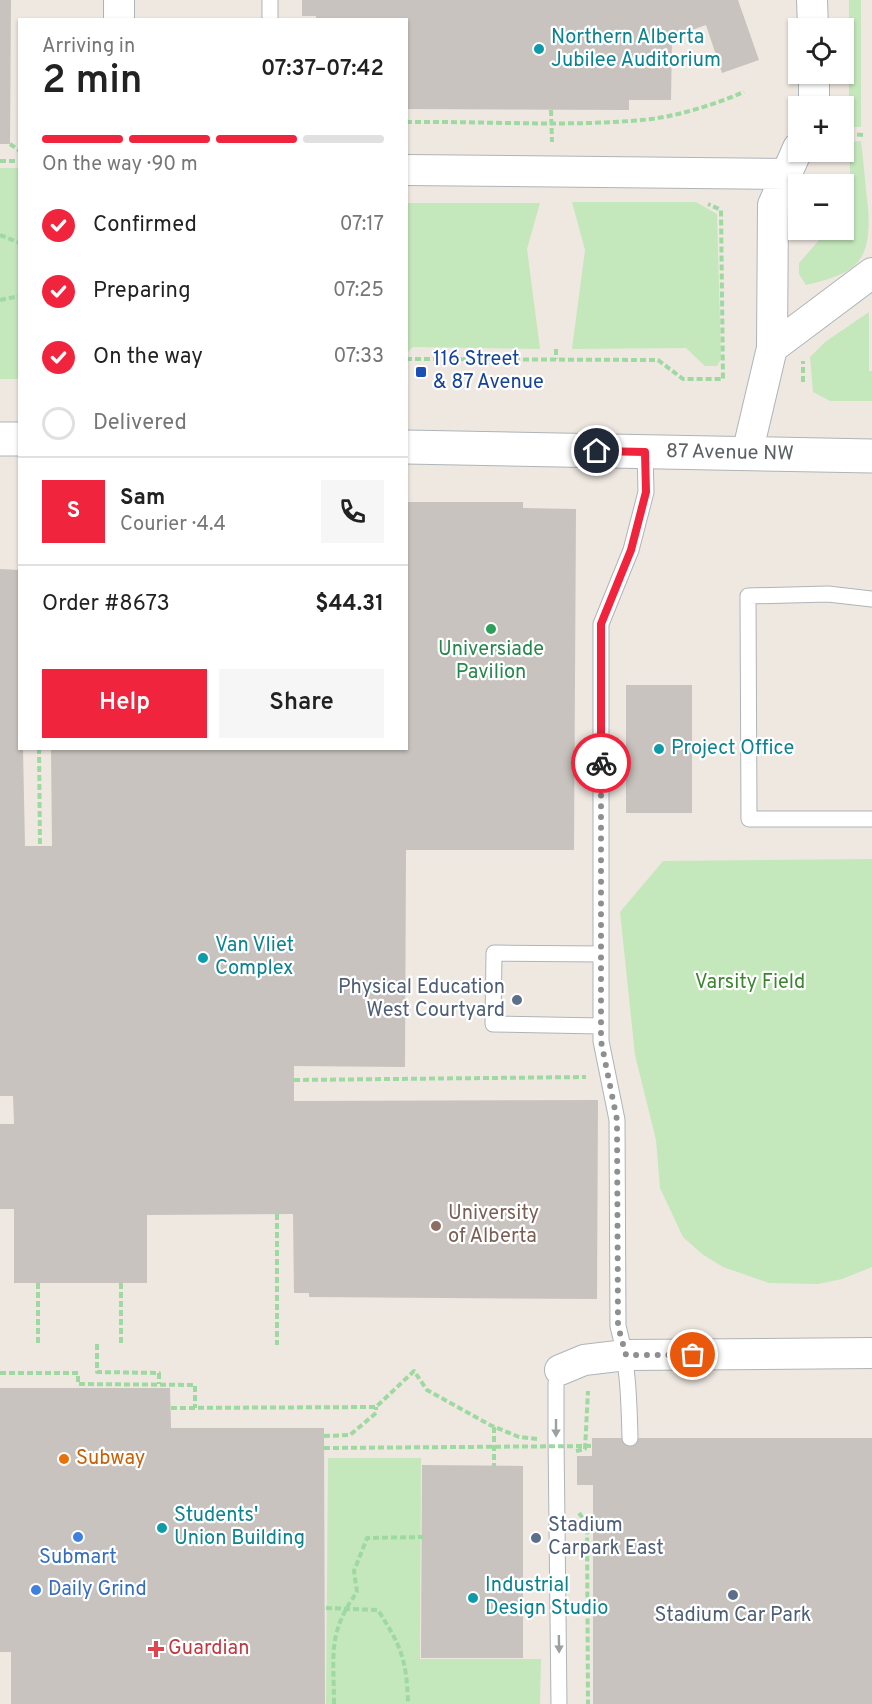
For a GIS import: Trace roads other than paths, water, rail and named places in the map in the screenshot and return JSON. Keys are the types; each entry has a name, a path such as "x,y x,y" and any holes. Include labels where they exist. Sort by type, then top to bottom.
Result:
{"main road":[{"path":"0,439 18,440"},
{"name":"87 Avenue NW","path":"408,447 872,456"}],"street":[{"path":"119,0 119,18"},
{"path":"812,0 813,18"},
{"path":"408,170 788,161"},
{"path":"747,454 772,348 773,205 792,162"},
{"path":"772,348 872,273"},
{"path":"560,1370 584,1360 626,1355 872,1353"}],"lane":[{"path":"270,0 270,18"},
{"path":"630,1438 626,1355 618,1326 617,1120 601,1041 601,624 631,550 646,492 645,452"},
{"path":"872,599 828,594 748,596 749,819 872,819"},
{"path":"601,954 494,953 493,1012 493,1024 601,1026"},
{"path":"560,1370 556,1383 560,1704"}],"place":[{"name":"Northern Alberta Jubilee Auditorium","path":"539,49"},
{"name":"116 Street & 87 Avenue","path":"421,372"},
{"name":"Universiade Pavilion","path":"491,629"},
{"name":"Project Office","path":"659,749"},
{"name":"Van Vliet Complex","path":"203,958"},
{"name":"Physical Education West Courtyard","path":"517,1000"},
{"name":"University of Alberta","path":"436,1226"},
{"name":"Subway","path":"64,1459"},
{"name":"Students' Union Building","path":"162,1528"},
{"name":"Submart","path":"78,1537"},
{"name":"Stadium Carpark East","path":"536,1538"},
{"name":"Daily Grind","path":"36,1590"},
{"name":"Stadium Car Park","path":"733,1595"},
{"name":"Industrial Design Studio","path":"473,1598"},
{"name":"Guardian","path":"156,1649"}],"park label":[{"name":"Varsity Field","path":"750,983"}]}
